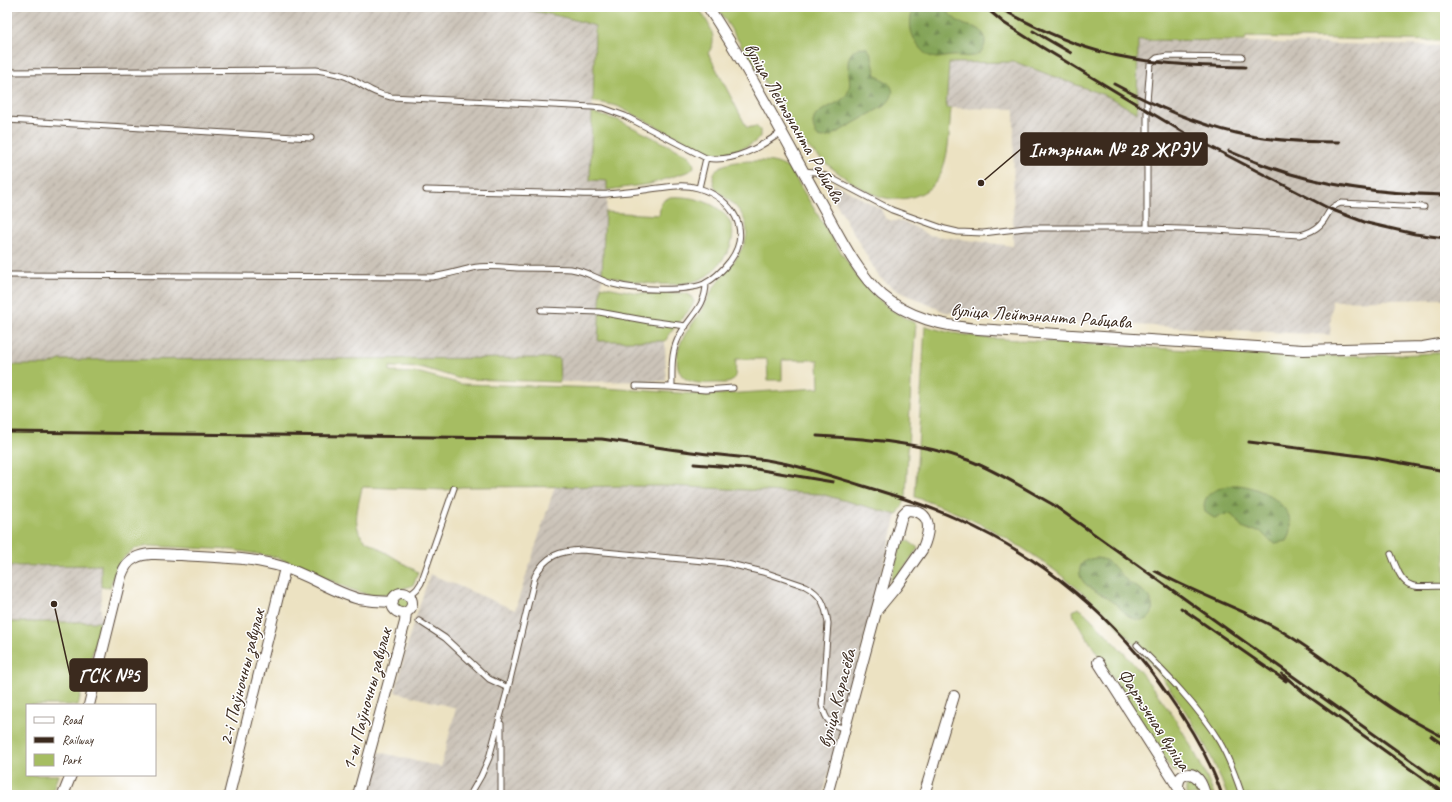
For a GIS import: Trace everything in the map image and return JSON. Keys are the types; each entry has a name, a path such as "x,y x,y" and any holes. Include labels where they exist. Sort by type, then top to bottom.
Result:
{"street":[{"name":"вуліца Лейтэнанта Рабцава","path":"708,7 782,132 848,251 871,283 882,295 900,308 939,324 998,331 1303,350 1423,347 1445,343"},
{"name":"вуліца Карасёва","path":"827,795 845,729 877,610 903,514 908,510 920,513 926,518 929,525 925,544 896,587 877,610"},
{"path":"89,704 121,576 124,568 135,558 149,554 229,557 254,560 285,568 364,600 393,602"},
{"name":"2-і Паўночны завулак","path":"229,795 285,568"},
{"name":"1-ы Паўночны завулак","path":"401,593 409,596 412,602 411,608 406,612 396,610 393,605 395,596 401,593"},
{"name":"1-ы Паўночны завулак","path":"358,795 405,622 406,612"},
{"name":"Фартэчная вуліца","path":"1098,662 1183,795"},
{"path":"924,795 954,696"},
{"path":"1178,785 1182,776 1192,774 1201,783 1205,795"},
{"path":"63,795 71,776"}],"lane":[{"path":"1147,228 1146,106 1150,64 1157,58 1167,56 1242,57"},
{"path":"7,72 316,70 346,76 368,90 391,97 603,108 625,116 706,158 719,159 741,154 758,147 782,132"},
{"path":"7,120 311,138"},
{"path":"699,188 706,158"},
{"path":"803,171 815,172 831,178 892,210 945,229 958,232 983,233 1025,228 1147,228 1300,235 1311,232 1320,225 1330,209 1334,205 1341,203 1424,207"},
{"path":"7,275 432,277 472,268 489,267 577,270 612,284 630,287 676,289 706,283 717,275 733,257 737,249 740,234 736,217 730,208 715,196 699,188 689,186 668,186 601,194 426,190"},
{"path":"672,387 672,360 674,349 686,326 702,304 705,297 706,283"},
{"path":"541,310 599,312 686,326"},
{"path":"636,386 705,390 733,388"},
{"name":"1-ы Паўночны завулак","path":"409,596 421,583 454,488"},
{"path":"470,795 489,758 508,688 535,576 540,566 550,557 561,553 582,550 726,563 767,573 805,586 814,591 822,599 826,610 828,623 822,705 825,716 830,723 845,729"},
{"path":"1391,554 1398,572 1405,582 1417,587 1445,586"},
{"path":"419,621 445,638 489,679 508,688"},
{"path":"1137,645 1181,690 1201,715 1222,748 1242,795"},
{"path":"501,715 501,795"}],"shaded area":[{"path":"7,7 504,7 571,18 595,26 590,179 608,181 598,341 665,341 666,381 560,382 559,358 60,360 48,365 7,365"},
{"path":"1137,40 1445,46 1445,299 1332,301 1330,335 1014,319 945,312 896,290 879,277 829,191 835,184 881,209 885,218 892,221 903,221 929,235 1013,246 1014,109 946,108 948,63 1015,62 1109,97 1137,112"},
{"path":"555,486 669,486 821,494 897,515 823,795 368,795 379,752 441,767 456,708 395,692 410,634 430,574 515,610"},
{"path":"101,565 101,622 7,622 7,566"}],"green space":[{"path":"504,7 698,7 708,23 713,35 712,47 708,53 747,128 756,126 760,130 760,136 753,143 741,149 716,153 701,149 617,106 593,101 595,26 550,14"},
{"path":"717,7 1445,7 1445,41 1246,37 1245,41 1138,40 1137,113 1109,97 1015,62 949,63 946,108 951,108 947,152 943,169 935,183 923,193 908,198 893,199 876,195 853,183 828,165 808,147 801,139"},
{"path":"915,7 941,7 965,25 980,30 984,35 984,47 974,56 950,56 937,58 927,55 917,44 911,30 910,24 912,12"},
{"path":"860,47 867,48 870,51 876,74 891,86 893,92 891,98 884,106 831,136 824,138 819,137 816,135 814,129 813,122 815,117 819,112 843,99 847,94 850,81 848,62 853,51"},
{"path":"592,113 618,120 688,155 693,161 694,167 690,171 650,184 607,190 607,181 590,180"},
{"path":"760,161 777,163 791,171 858,278 868,290 890,309 916,324 911,384 906,496 897,515 821,494 669,486 461,487 447,490 362,487 357,515 360,534 365,540 418,572 414,584 411,586 385,594 369,595 350,589 302,567 275,557 234,550 149,546 134,549 122,559 115,572 110,587 101,587 101,565 7,566 7,365 48,365 60,360 559,358 560,382 466,379 457,378 424,368 390,367 390,372 420,373 461,384 605,388 709,395 819,388 818,360 782,360 782,380 768,380 767,359 736,359 734,378 732,381 725,383 693,382 688,380 680,373 678,367 678,352 683,338 702,310 713,289 738,255 744,244 747,233 745,222 740,212 731,202 720,194 716,188 713,180 715,172 719,168 732,163"},
{"path":"670,197 684,197 711,204 722,212 729,221 733,232 731,244 718,265 701,279 678,284 651,284 624,280 602,274 605,212 659,215 661,202"},
{"path":"601,286 638,293 685,293 691,296 694,302 665,341 598,341"},
{"path":"925,326 947,332 986,338 1272,355 1397,355 1445,351 1445,795 1227,795 1211,758 1192,721 1168,686 1142,653 1113,622 1082,593 1050,567 1016,544 967,518 915,497"},
{"path":"1233,485 1255,489 1266,494 1285,509 1290,519 1291,529 1287,541 1275,543 1269,540 1260,531 1247,530 1243,528 1232,515 1227,514 1214,518 1205,512 1205,500 1212,492"},
{"path":"907,540 918,548 893,584 891,580 901,544"},
{"path":"1097,558 1110,564 1123,577 1148,596 1153,610 1149,618 1141,620 1131,617 1112,601 1091,588 1082,580 1080,568 1082,563 1086,560"},
{"path":"400,596 406,596 410,600 410,606 406,610 400,610 396,606 396,600"},
{"path":"1078,608 1104,631 1123,652 1175,718 1202,768 1214,795 1208,795 1205,783 1183,771 1173,771 1168,765 1074,617 1073,611"},
{"path":"7,622 101,622 78,704 26,704 26,776 58,776 51,795 7,795"},
{"path":"1190,783 1195,783 1203,795 1186,795 1186,786"}],"railway":[{"path":"985,7 1004,23 1040,46 1188,135 1330,209 1367,223 1415,234 1445,238"},
{"path":"997,7 1059,37 1098,51 1152,62 1245,67"},
{"path":"1033,31 1071,53"},
{"path":"1114,84 1174,113 1220,129 1249,136 1274,139 1339,142"},
{"path":"1229,151 1290,174 1333,184 1379,191 1445,195"},
{"path":"7,432 602,439 709,454 754,458 794,466 827,475 909,500 957,519 989,534 1048,571 1075,592 1101,615 1148,667 1199,743 1212,769 1222,795"},
{"path":"817,436 894,442 931,449 968,460 1011,480 1052,504 1445,785"},
{"path":"1249,442 1369,457 1445,471"},
{"path":"694,464 756,469 833,482"},
{"path":"1155,571 1278,629 1308,648 1395,710 1445,738"},
{"path":"1181,608 1286,681"},
{"path":"1282,674 1307,695 1445,794"},
{"path":"1431,736 1445,746"}],"place":[{"name":"Інтэрнат № 28 ЖРЭУ","path":"981,183"},
{"name":"ГСК №5","path":"54,604"}]}
